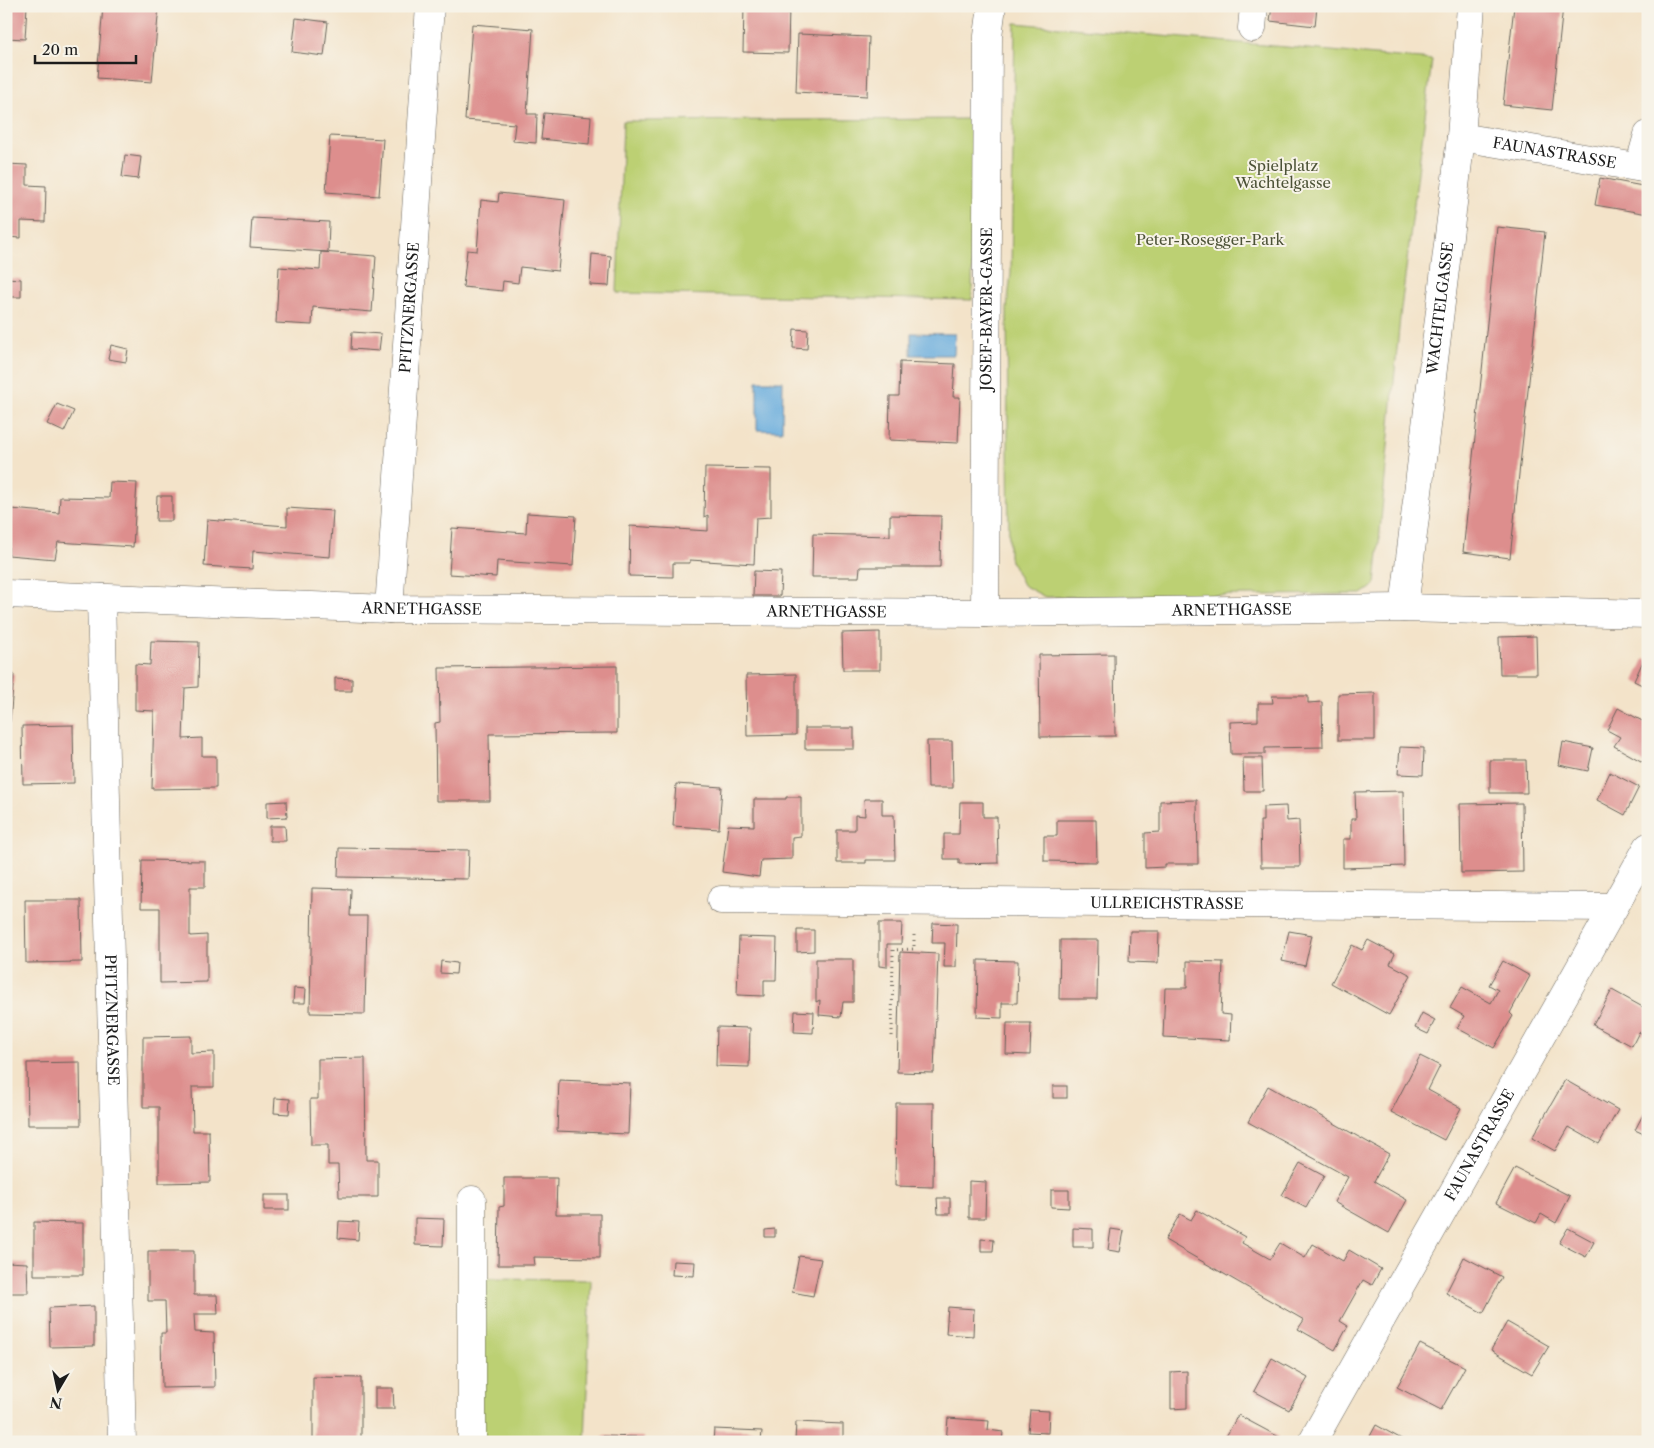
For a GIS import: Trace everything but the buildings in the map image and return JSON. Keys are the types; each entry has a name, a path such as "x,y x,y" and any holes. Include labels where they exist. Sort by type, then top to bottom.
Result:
{"street":[{"name":"PFITZNERGASSE","path":"389,609 430,6"},
{"name":"JOSEF-BAYER-GASSE","path":"985,613 988,46 992,6"},
{"name":"WACHTELGASSE","path":"1404,608 1461,137 1471,6"},
{"path":"1644,168 1648,135"},
{"name":"FAUNASTRASSE","path":"1461,137 1644,168"},
{"name":"ARNETHGASSE","path":"6,594 389,609 985,613 1404,608 1646,608"},
{"name":"PFITZNERGASSE","path":"101,598 122,1442"},
{"name":"FAUNASTRASSE","path":"1312,1442 1648,847"},
{"name":"ULLREICHSTRASSE","path":"721,900 1614,907"},
{"path":"472,1200 472,1442"}],"path":[{"path":"892,1036 893,950 914,949 914,902"}],"green space":[{"name":"Peter-Rosegger-Park","path":"1015,23 1432,60 1400,317 1375,585 1362,594 1045,597 1023,585 1009,557 1007,309 1011,273"},
{"path":"974,119 972,300 617,293 623,121"},
{"path":"481,1279 591,1280 585,1442 480,1442"}],"water":[{"path":"911,333 955,334 954,355 911,355"},
{"path":"757,381 783,381 782,431 757,430"}],"park label":[{"name":"Spielplatz Wachtelgasse","path":"1283,174"}]}
